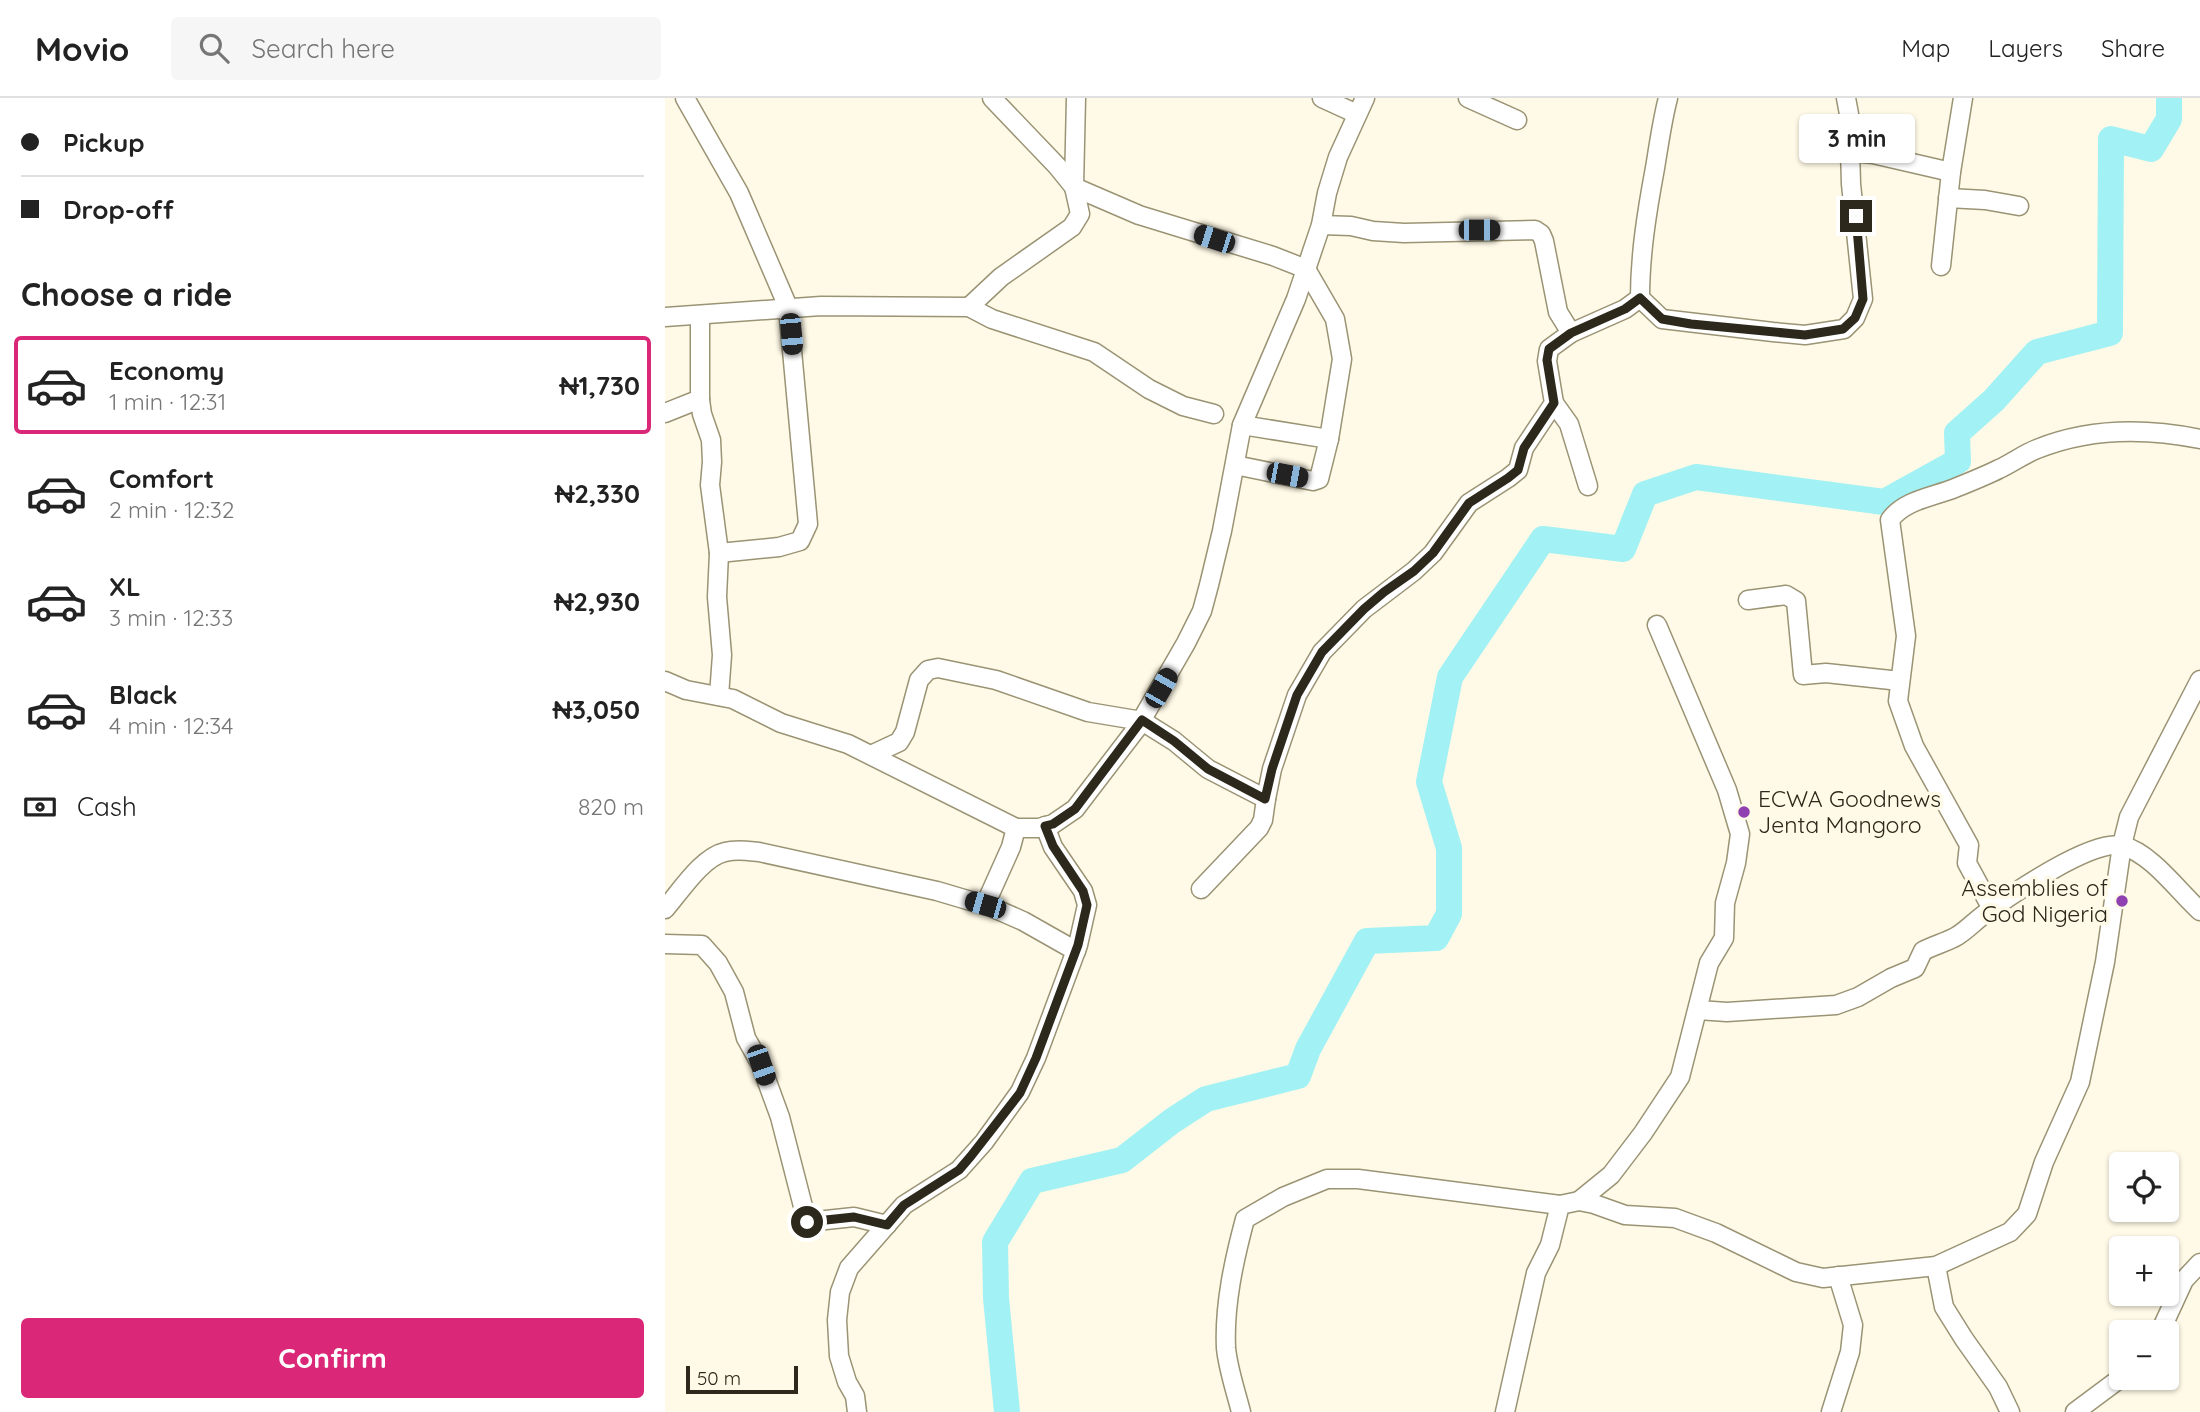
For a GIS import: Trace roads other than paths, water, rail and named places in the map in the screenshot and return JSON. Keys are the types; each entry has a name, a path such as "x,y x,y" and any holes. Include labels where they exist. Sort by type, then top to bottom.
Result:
{"street":[{"path":"685,98 739,193 788,307 808,524 800,541 779,547 719,553"},
{"path":"992,98 1074,187 1139,215 1273,256 1306,269 1335,319 1342,359 1329,439 1319,479 1313,481 1235,465"},
{"path":"969,307 1001,277 1072,227 1080,214 1074,187 1076,98"},
{"path":"665,681 686,690 733,699 782,723 848,744 1016,828 1053,824 1075,809 1142,720 1202,611 1222,531 1242,425 1296,299 1321,225 1338,156 1361,106 1322,98"},
{"path":"1468,98 1517,120"},
{"path":"1668,98 1658,136 1640,265 1640,298 1662,319 1805,335 1843,329 1855,318 1863,299 1851,184 1846,98"},
{"path":"1941,266 1951,172 1963,98"},
{"path":"1850,152 1873,154 1951,172"},
{"path":"1948,198 1985,200 2019,206"},
{"path":"1321,225 1404,233 1535,230 1541,234 1544,241 1558,312 1571,333"},
{"path":"1588,486 1569,424 1554,403 1547,360 1549,349 1571,333 1625,309 1640,298"},
{"path":"665,317 788,307 969,307 992,319 1094,352 1183,406 1214,414"},
{"path":"700,316 700,400 711,440 710,485 719,553 717,597 722,655 719,696"},
{"path":"665,413 700,400"},
{"path":"1201,889 1259,828 1263,820 1272,769 1297,695 1322,652 1364,609 1433,553 1469,503 1518,470 1524,448 1554,403"},
{"path":"1242,425 1329,439"},
{"path":"1992,909 1967,863 1969,845 1914,746 1898,701 1906,636 1890,520 1895,512 1905,506 1955,488 2064,439 2093,433 2141,432 2200,439"},
{"path":"1748,600 1786,594 1795,601 1803,675 1826,673 1900,681"},
{"path":"1579,1201 1611,1175 1680,1077 1709,964 1724,938 1725,903 1736,863 1740,834 1727,790 1657,625"},
{"path":"870,755 899,742 905,732 919,680 928,670 937,668 996,680 1088,712 1142,720 1174,741 1208,769 1265,799"},
{"path":"1241,1412 1226,1351 1226,1322 1235,1258 1245,1219 1283,1197 1327,1179 1358,1179 1560,1205 1579,1201 1625,1215 1675,1219 1716,1233 1795,1272 1823,1278 1936,1266 2010,1232 2027,1214 2044,1162 2080,1082 2107,949 2122,845 2129,817 2200,680"},
{"path":"857,1412 855,1396 847,1382 839,1356 837,1320 840,1292 849,1268 904,1205 959,1170 1020,1093 1076,951 1087,905 1079,884 1053,846 1045,826"},
{"path":"985,905 1011,847 1016,828"},
{"path":"1698,1010 1727,1012 1836,1005 1858,997 1915,968 1923,951 1956,937 1992,909 2095,848 2122,845 2144,857 2200,911"},
{"path":"665,909 712,857 738,850 759,852 937,891 985,905 1023,921 1076,951"},
{"path":"665,944 702,945 718,962 734,992 746,1038 761,1065 780,1117 807,1222 854,1217 887,1225"},
{"path":"1505,1412 1536,1273 1550,1245 1560,1205"},
{"path":"2166,1320 2184,1280 2200,1263"},
{"path":"1936,1266 1944,1307 1998,1387 2010,1412"},
{"path":"1831,1412 1850,1352 1853,1325 1838,1276"},
{"path":"2075,1412 2109,1387"}],"waterway":[{"path":"1007,1412 996,1298 995,1242 1032,1181 1122,1160 1172,1121 1206,1099 1298,1076 1308,1049 1367,941 1436,938 1449,914 1449,848 1429,782 1450,677 1543,539 1623,549 1645,494 1696,477 1884,502 1958,461 1957,433 1994,400 2037,352 2110,333 2111,139 2151,149 2169,119 2169,98"}],"place":[{"name":"ECWA Goodnews Jenta Mangoro","path":"1744,812"},
{"name":"Assemblies of God Nigeria","path":"2122,901"}]}
